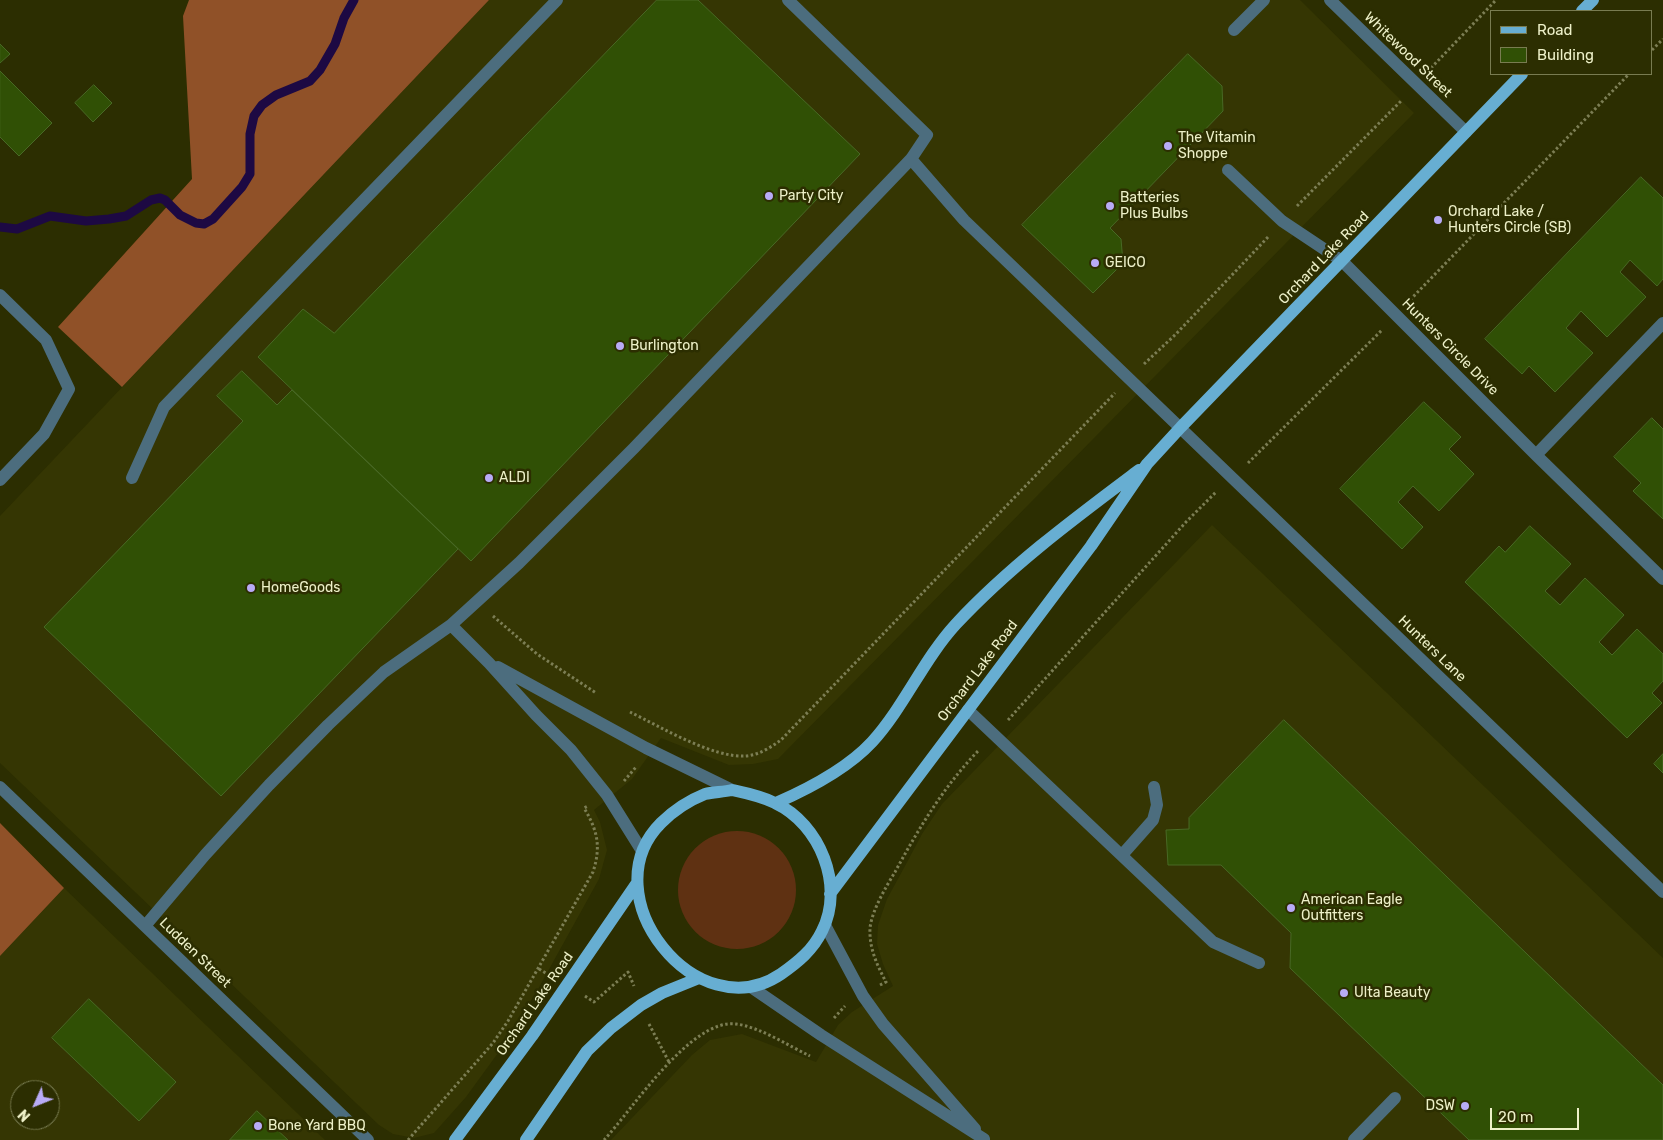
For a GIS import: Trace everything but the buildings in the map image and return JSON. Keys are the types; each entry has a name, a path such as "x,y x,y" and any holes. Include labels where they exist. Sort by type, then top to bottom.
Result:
{"main road":[{"path":"1583,10 1593,0"},
{"name":"Orchard Lake Road","path":"830,894 1091,546 1147,464 1180,427 1521,75"},
{"name":"Orchard Lake Road","path":"776,803 818,783 847,763 871,743 954,626 999,581 1069,523 1147,464"},
{"path":"732,790 750,793 776,803 795,817 808,830 819,846 825,862 830,894 830,909 825,925 809,951 794,965 768,982 752,987 734,988 715,985 699,978 680,964 657,940 649,926 640,904 637,883 638,866 642,851 653,832 669,815 706,794 732,790"},
{"name":"Orchard Lake Road","path":"455,1140 527,1044 637,883"},
{"path":"526,1140 586,1051 611,1028 642,1005 662,993 699,978"}],"street":[{"path":"132,478 164,406 557,0"},
{"path":"145,926 205,855 269,784 384,672 451,625 478,602 634,448 912,158 927,135 788,0"},
{"path":"1234,30 1264,0"},
{"name":"Whitewood Street","path":"1330,0 1466,132"},
{"name":"Hunters Lane","path":"912,158 964,220 1663,892"},
{"name":"Hunters Circle Drive","path":"1228,170 1282,220 1342,261 1663,579"},
{"path":"0,295 46,340 69,389 44,434 0,480"},
{"path":"1536,455 1663,323"},
{"path":"451,625 489,662 536,715 571,750 607,795 642,851"},
{"path":"489,662 646,748 732,790"},
{"path":"968,710 1213,942 1259,964"},
{"name":"Ludden Street","path":"0,787 368,1140"},
{"path":"1122,855 1153,820 1157,805 1154,787"},
{"path":"825,925 863,996 883,1024 984,1140"},
{"path":"752,987 821,1035 984,1140"},
{"path":"1354,1140 1395,1098"}],"path":[{"path":"624,709 704,747 730,755 748,756 768,750 782,740 1130,378 1176,334 1282,220 1417,85 1496,0"},
{"path":"1653,49 1663,39"},
{"path":"604,1140 669,1062 694,1040 724,1024 736,1024 764,1033 811,1057 829,1023 846,1005 886,982 876,963 871,947 872,920 885,888 927,816 947,787 1186,522 1257,455 1380,332 1395,314 1628,75"},
{"path":"478,602 536,654 601,696"},
{"path":"408,1140 493,1043 531,983 593,872 598,850 597,836 584,808 607,795 622,783 640,762 646,748"},
{"path":"568,985 594,1002 628,972 652,1030 669,1062"}],"shaded area":[{"path":"189,0 489,0 122,387 58,327 192,179 183,16"},
{"path":"489,0 1300,0 1414,113 778,759 753,764 729,765 661,738 632,779 594,810 600,822 607,850 599,879 537,991 498,1053 466,1097 434,1133 414,1138 393,1134 379,1125 0,763 0,516"},
{"path":"1212,525 1663,958 1663,1140 611,1140 692,1055 710,1040 742,1034 816,1062 838,1025 852,1012 893,986 883,964 877,944 878,925 887,899 922,834 942,804"},
{"path":"0,823 64,888 0,956"},
{"path":"737,831 760,836 779,848 791,867 796,890 791,913 779,932 760,944 737,949 714,944 695,932 683,913 678,890 683,867 695,848 714,836"},
{"path":"64,888 325,1140 0,1140 0,956"}],"waterway":[{"path":"0,227 17,229 50,216 86,221 126,216 151,200 160,198 165,200 180,215 196,223 204,224 213,219 242,187 250,174 250,134 254,116 262,105 276,95 310,81 320,70 335,44 344,18 354,0"}],"place":[{"name":"The Vitamin Shoppe","path":"1168,146"},
{"name":"Party City","path":"769,196"},
{"name":"Batteries Plus Bulbs","path":"1110,206"},
{"name":"Orchard Lake / Hunters Circle (SB)","path":"1438,220"},
{"name":"GEICO","path":"1095,263"},
{"name":"Burlington","path":"620,346"},
{"name":"ALDI","path":"489,478"},
{"name":"HomeGoods","path":"251,588"},
{"name":"American Eagle Outfitters","path":"1291,908"},
{"name":"Ulta Beauty","path":"1344,993"},
{"name":"DSW","path":"1465,1106"},
{"name":"Bone Yard BBQ","path":"258,1126"}]}
